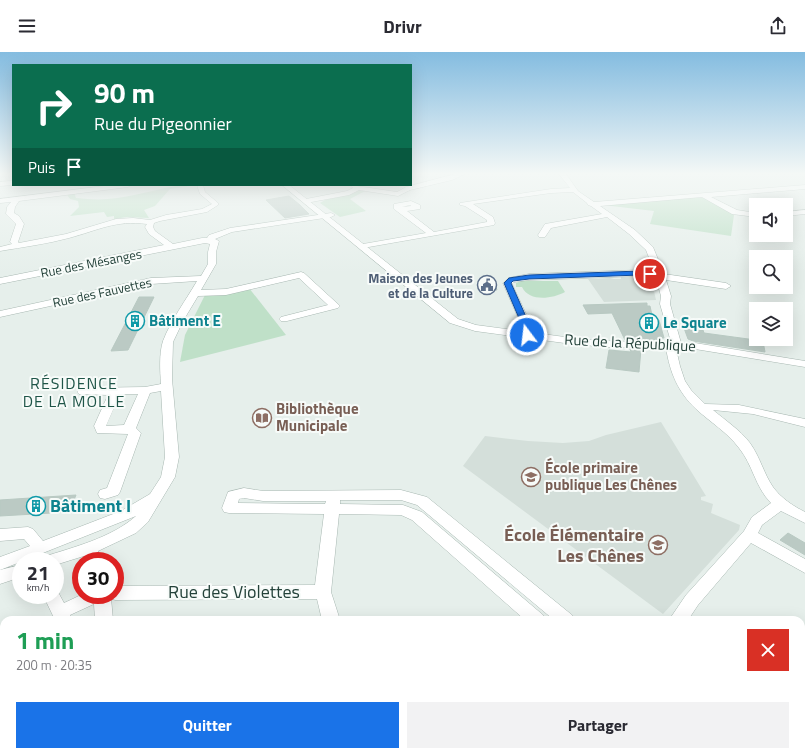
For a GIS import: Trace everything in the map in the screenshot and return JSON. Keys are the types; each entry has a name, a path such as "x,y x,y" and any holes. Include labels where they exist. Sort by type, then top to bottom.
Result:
{"street":[{"path":"12,207 10,214 16,218 20,224 14,242 17,245"},
{"path":"0,249 67,236 116,220 151,222 160,218 202,211 212,207"},
{"name":"Rue de la République","path":"318,207 352,241 363,246 454,321 475,328 588,343 674,345 719,349 805,364"},
{"path":"459,207 484,225"},
{"path":"363,246 491,223 490,219 472,207"},
{"path":"594,207 632,232 650,249 666,296 665,304 676,343 671,348 672,354 680,381 691,398 701,408 741,440 768,490 782,505 805,518"},
{"path":"723,207 733,213 749,214"},
{"path":"402,210 432,234"},
{"path":"793,213 805,212"},
{"path":"542,235 548,226 607,215"},
{"name":"Rue des Mésanges","path":"0,281 183,245 212,244 224,234 242,229 327,216"},
{"path":"151,222 149,227 152,232 172,247"},
{"path":"94,552 131,529 143,518 168,477 172,457 166,360 168,342 178,321 212,264 212,244"},
{"path":"527,335 528,330 507,283 511,280 529,277 633,274 660,276 726,286"},
{"path":"195,293 226,292 301,275 335,306 284,319"},
{"name":"Rue des Fauvettes","path":"0,314 151,281 205,278"},
{"path":"83,392 144,390 167,387"},
{"path":"129,429 144,390"},
{"path":"105,494 113,492 135,432 129,429 101,430 100,426 116,391"},
{"path":"701,408 710,406 729,407 805,423"},
{"path":"532,616 417,516 403,510 333,502 263,496 244,493 233,496 229,508 333,502 401,495 422,501 561,616"},
{"path":"42,552 69,538 126,515 156,497"},
{"path":"330,616 323,592 333,502"},
{"path":"681,616 692,600 749,534 757,521 776,507 782,505"},
{"path":"0,534 28,533 37,552"},
{"path":"749,534 805,567"},
{"path":"69,538 88,552"},
{"path":"0,564 12,561"},
{"path":"494,582 508,572"},
{"path":"0,577 12,574"},
{"name":"Rue des Violettes","path":"124,592 323,592"},
{"path":"56,604 62,616 82,604"},
{"path":"103,604 104,616"}],"shaded area":[{"path":"621,277 639,277 652,282 656,300 604,302 588,279 621,279"},
{"path":"661,422 706,496 701,497 701,500 713,504 711,513 740,525 739,530 663,614 463,466 485,436 563,443 589,441 606,435"}],"green space":[{"path":"79,207 153,207 144,210 149,218 127,217 114,219 114,216 107,217 104,212 70,216"},
{"path":"326,207 360,207 366,211 340,217"},
{"path":"619,207 720,207 734,215 731,236 650,224 654,211"},
{"path":"521,281 558,281 565,292 548,297 535,297 525,292 522,287 516,287 516,283"},
{"path":"249,288 286,335 180,362 185,335 205,295"}],"building":[{"path":"273,207 302,207 309,214 285,218"},
{"name":"Maison des Jeunes et de la Culture","path":"481,280 493,280 497,290 485,290"},
{"name":"Bâtiment E","path":"139,297 154,297 128,350 111,351"},
{"name":"Le Square","path":"647,303 647,306 650,306 653,320 659,320 664,338 661,338 662,341 625,340 612,313 588,314 583,305"},
{"path":"684,328 703,330 704,333 749,339 749,346 764,346 765,352 693,341 688,339"},
{"path":"630,349 641,349 639,372 606,368 609,350 631,352"},
{"name":"Bâtiment I","path":"76,495 69,512 0,516 0,500"},
{"path":"788,533 805,543 805,555 780,540"}],"place":[{"name":"Maison des Jeunes et de la Culture","path":"487,285"},
{"name":"Bâtiment E","path":"135,321"},
{"name":"Le Square","path":"649,323"},
{"name":"Bibliothèque Municipale","path":"262,418"},
{"name":"École primaire publique Les Chênes","path":"531,477"},
{"name":"Bâtiment I","path":"36,506"},
{"name":"École Élémentaire Les Chênes","path":"658,545"}],"district":[{"name":"RÉSIDENCE DE LA MOLLE","path":"74,392"}],"route":[{"path":"527,335 528,330 507,283 511,280 518,278 542,278 550,276 650,274"}]}
